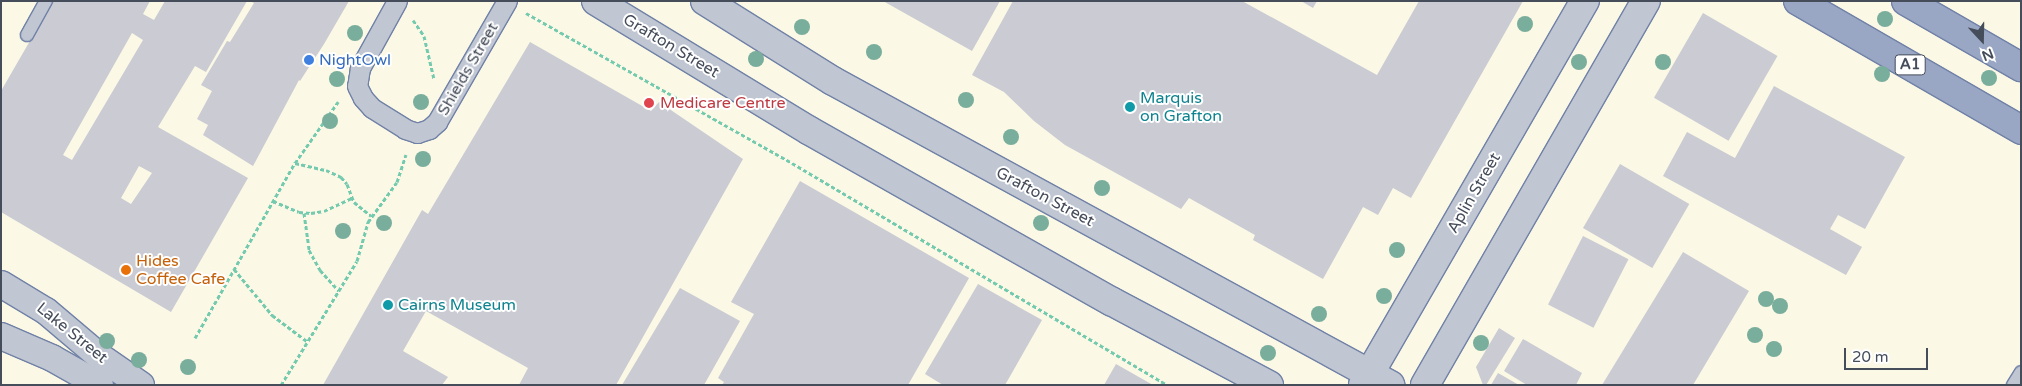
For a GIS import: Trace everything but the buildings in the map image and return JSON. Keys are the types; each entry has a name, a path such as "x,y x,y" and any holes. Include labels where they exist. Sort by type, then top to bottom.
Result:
{"highway":[{"name":"A1","path":"1798,1 1838,13 2021,130"},
{"path":"1906,1 2021,67"}],"street":[{"name":"Grafton Street","path":"705,1 832,81 1374,381"},
{"name":"Aplin Street","path":"1374,381 1585,1"},
{"path":"1425,385 1646,1"},
{"name":"Shields Street","path":"411,132 422,132 429,129 444,108 507,2"},
{"name":"Grafton Street","path":"600,2 810,131 1111,301 1268,385"},
{"path":"395,4 360,68 357,86 368,105 411,132"},
{"name":"Lake Street","path":"1,284 42,308 99,356 141,385"},
{"name":"Lake Street","path":"1,336 58,362 100,385"}],"lane":[{"path":"27,35 46,1"},
{"path":"2013,385 2021,372"}],"path":[{"path":"507,2 792,163 1168,385"},
{"path":"395,4 413,20 424,36 434,79 444,108"},
{"path":"194,338 295,162 341,98 357,86"},
{"path":"281,385 357,261 371,216 397,182 411,132"},
{"path":"295,162 326,170 341,177 347,184 357,206 371,216"},
{"path":"273,201 304,213 324,211 352,198"},
{"path":"304,213 309,250 320,270 339,291"},
{"path":"234,269 272,315 308,342"}],"shaded area":[{"path":"1,1 2021,1 2021,385 1,385"}],"place":[{"name":"NightOwl","path":"309,60"},
{"name":"Medicare Centre","path":"649,103"},
{"name":"Marquis on Grafton","path":"1130,107"},
{"name":"Hides Coffee Cafe","path":"126,270"},
{"name":"Cairns Museum","path":"388,305"}]}
